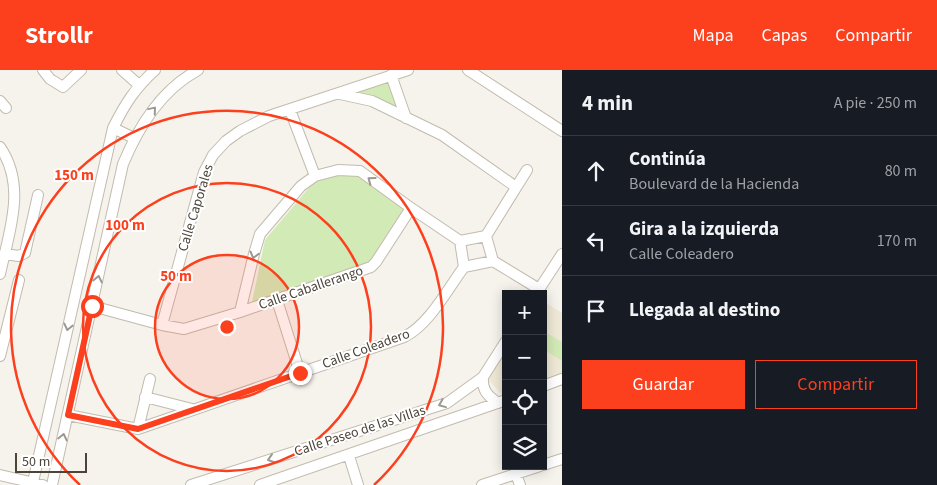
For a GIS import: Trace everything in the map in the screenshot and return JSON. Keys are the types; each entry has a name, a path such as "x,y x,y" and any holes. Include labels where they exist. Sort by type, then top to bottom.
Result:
{"street":[{"path":"43,70 54,74 63,87 81,70"},
{"path":"122,70 139,84"},
{"path":"0,475 38,484 113,128 126,103 139,84 155,70"},
{"path":"52,485 96,307 123,164 144,120 188,73 198,70"},
{"name":"Calle Caporales","path":"162,325 204,172 213,155 226,141 240,131 269,116 408,70"},
{"path":"468,70 562,131"},
{"path":"391,75 406,118"},
{"path":"340,94 372,101 390,108 406,118 442,135 516,187"},
{"path":"290,110 315,176"},
{"path":"113,128 134,138"},
{"path":"0,147 6,156 13,175 15,198 0,274"},
{"name":"Calle Caballerango","path":"240,312 260,234 301,186 315,176 338,170 360,171 460,241"},
{"path":"527,170 486,236 493,261 535,290"},
{"path":"4,254 19,256 25,253 38,195"},
{"name":"Calle Caballerango","path":"96,307 184,329 240,312 371,267 411,208"},
{"path":"486,236 460,241 464,268 493,261"},
{"path":"539,290 562,254"},
{"name":"Calle Coleadero","path":"138,429 414,332 464,268"},
{"path":"0,356 19,280"},
{"path":"277,300 300,373"},
{"name":"Calle Paseo de las Villas","path":"191,485 447,403 483,377 502,347"},
{"path":"483,377 482,385 485,392 502,401"},
{"path":"547,384 562,378"},
{"path":"68,415 138,429 150,379"},
{"path":"145,397 193,409"},
{"name":"Calle Paseo de las Villas","path":"260,485 274,483 502,401"},
{"path":"349,456 358,485"},
{"path":"547,464 562,459"},
{"path":"482,485 529,470"},
{"path":"516,474 520,485"}],"shaded area":[{"path":"547,304 562,313 562,373 547,379"},
{"path":"502,356 502,395 487,378"}],"green space":[{"path":"390,78 402,113 352,94"},
{"path":"339,173 359,174 406,208 372,262 252,302 265,240 313,183"},
{"path":"547,333 562,342 562,361 547,352"}],"route":[{"path":"92,306 68,415 138,429 300,373"}]}
